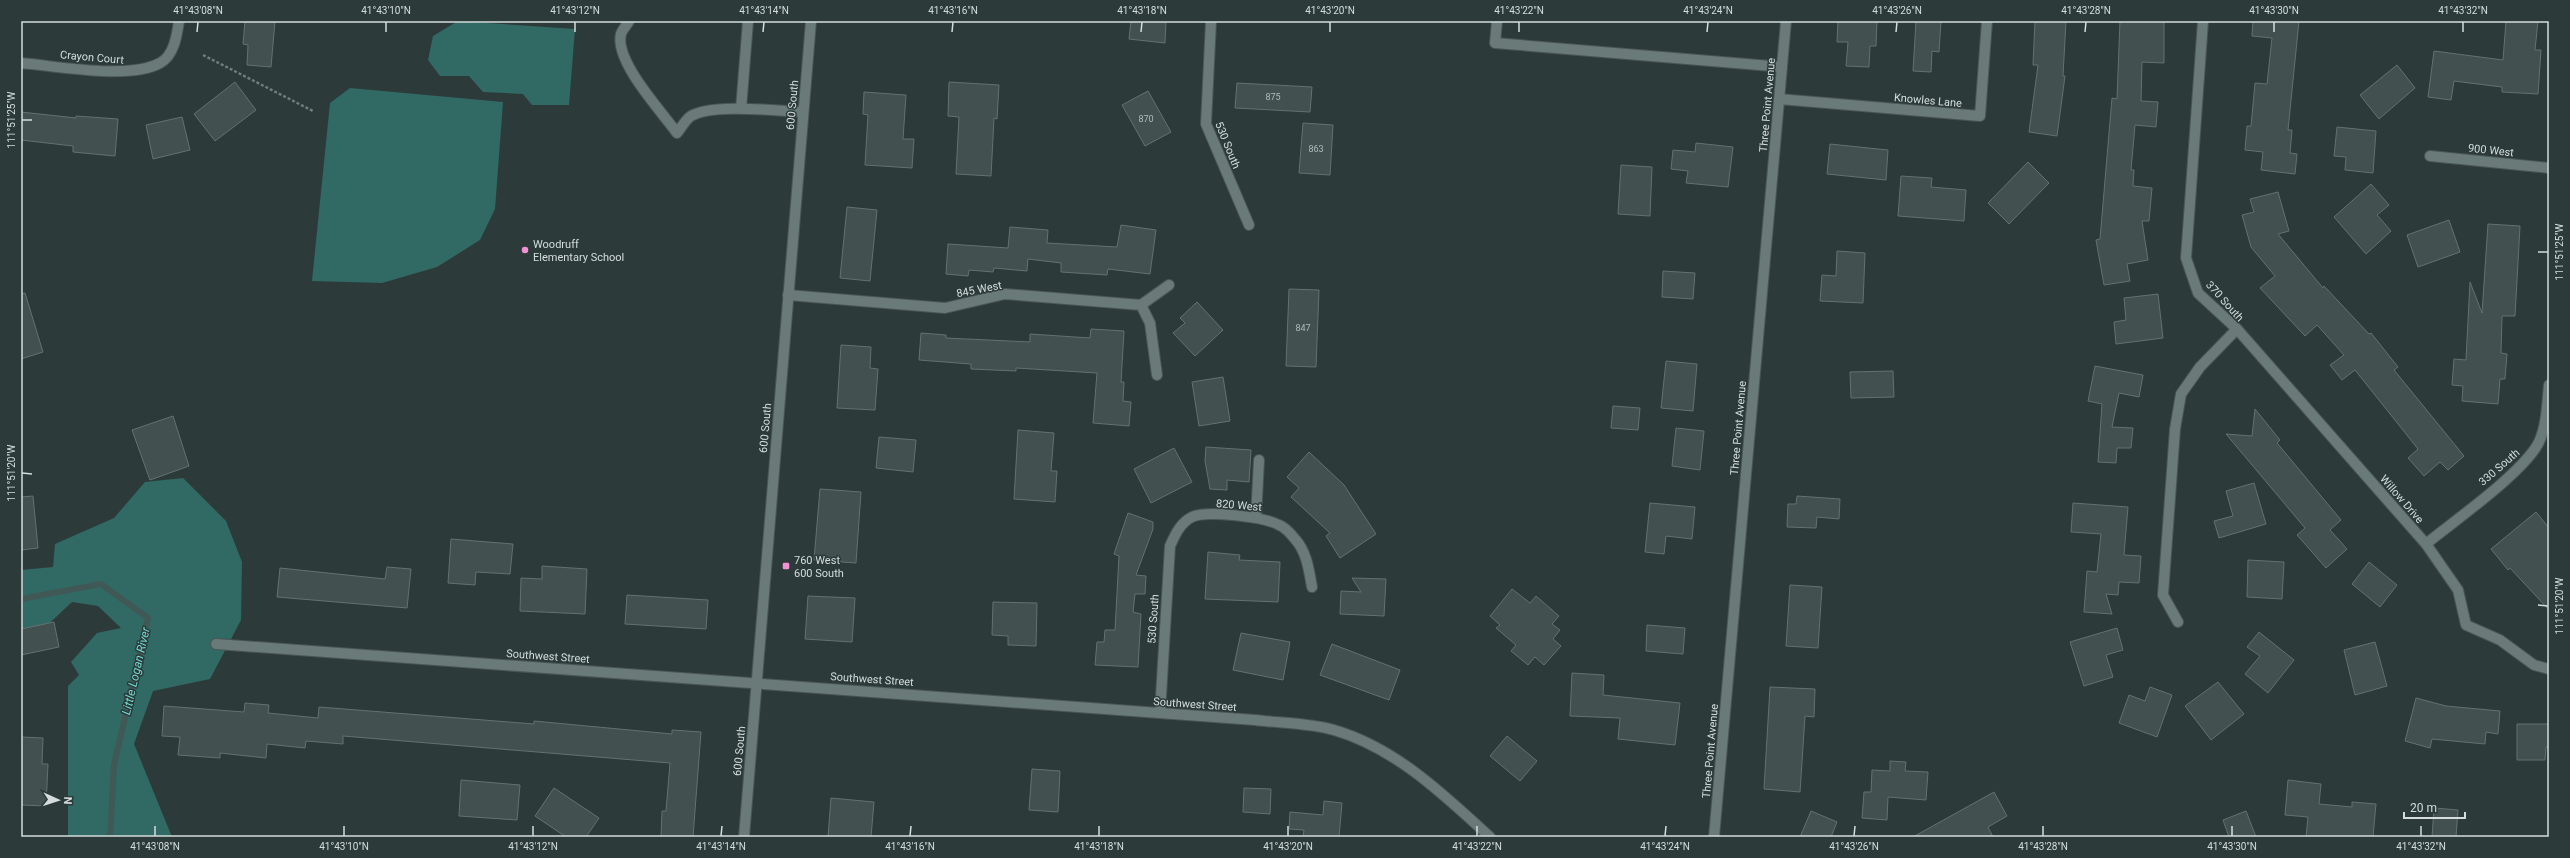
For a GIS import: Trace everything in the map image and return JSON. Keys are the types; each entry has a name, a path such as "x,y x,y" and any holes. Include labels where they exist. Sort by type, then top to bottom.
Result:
{"street":[{"name":"Crayon Court","path":"21,63 129,72 160,63 177,42 179,21"},
{"path":"630,21 621,34 622,50 630,70 678,133 690,116 706,111 741,109 803,112"},
{"path":"741,109 748,21"},
{"name":"600 South","path":"744,837 811,21"},
{"name":"530 South","path":"1211,21 1206,124 1249,225"},
{"path":"1497,21 1495,42 1782,67"},
{"name":"Three Point Avenue","path":"1714,837 1786,21"},
{"name":"Knowles Lane","path":"1779,99 1980,116 1987,21"},
{"name":"370 South","path":"2178,622 2163,595 2175,429 2181,394 2200,367 2237,329 2198,293 2186,258 2203,21"},
{"name":"900 West","path":"2430,156 2549,168"},
{"path":"1157,375 1150,323 1141,305 1169,285"},
{"name":"845 West","path":"788,295 945,308 1005,294 1141,305"},
{"name":"Willow Drive","path":"2237,329 2426,544 2458,590 2466,625 2500,640 2534,665 2549,669"},
{"name":"330 South","path":"2426,544 2526,461 2539,441 2546,419 2549,385"},
{"path":"1256,518 1259,460"},
{"name":"820 West","path":"1178,528 1192,517 1208,515 1256,518 1280,525 1296,540 1307,560 1312,587"},
{"name":"530 South","path":"1160,713 1170,546 1178,528"},
{"name":"Southwest Street","path":"216,644 757,682 1160,713 1333,730 1388,752 1449,799 1490,837"}],"path":[{"path":"203,55 313,111"}],"shaded area":[{"path":"458,21 575,29 569,105 532,105 523,94 483,92 469,76 440,76 428,60 433,36"},
{"path":"350,88 503,102 495,209 480,240 437,267 382,283 312,281 330,103"},
{"path":"183,478 226,521 242,562 241,620 210,679 153,691 134,744 172,837 68,837 68,686 79,675 71,662 97,633 121,628 98,606 72,602 40,632 21,629 21,570 53,567 55,544 114,518 145,482"}],"building":[{"path":"245,21 275,21 271,67 247,65 248,45 243,44"},
{"path":"1131,21 1166,21 1165,43 1129,39"},
{"path":"1838,21 1877,21 1876,46 1870,46 1869,67 1846,66 1848,42 1837,42"},
{"path":"1916,21 1941,21 1939,52 1932,51 1931,72 1913,71"},
{"path":"2035,21 2066,21 2063,76 2065,76 2057,136 2029,132 2038,65 2033,65"},
{"path":"2120,21 2164,21 2164,63 2142,62 2141,101 2158,102 2156,127 2135,125 2131,170 2134,170 2133,186 2152,188 2149,221 2142,221 2148,260 2127,264 2130,281 2104,285 2096,240 2100,239 2112,98 2117,99"},
{"path":"2253,21 2299,21 2288,130 2292,130 2290,153 2297,154 2295,174 2261,170 2263,152 2245,150 2247,126 2251,126 2255,83 2267,84 2272,38 2252,36"},
{"path":"2506,21 2538,21 2535,50 2541,50 2538,94 2502,92 2502,87 2454,81 2451,100 2428,97 2434,51 2503,60"},
{"path":"2397,65 2415,88 2379,119 2360,95"},
{"path":"235,82 256,110 215,141 194,114"},
{"path":"949,82 999,85 997,119 994,118 991,176 956,174 959,117 948,116"},
{"path":"1237,83 1312,87 1310,112 1235,108"},
{"path":"1148,91 1171,132 1145,146 1122,105"},
{"path":"864,92 906,95 903,139 914,139 912,168 865,165 868,115 863,114"},
{"path":"21,112 76,118 76,116 118,119 115,156 73,152 73,146 21,140"},
{"path":"182,117 190,150 153,159 146,125"},
{"path":"1303,123 1333,125 1330,175 1299,173"},
{"path":"2337,127 2376,131 2373,173 2345,170 2346,157 2334,156"},
{"path":"1696,143 1733,147 1728,187 1686,183 1688,171 1671,169 1673,150 1695,152"},
{"path":"1830,144 1888,150 1886,180 1827,174"},
{"path":"2028,162 2049,183 2009,224 1988,203"},
{"path":"1621,165 1652,167 1650,216 1618,214"},
{"path":"1901,176 1932,178 1931,187 1966,190 1964,221 1898,216"},
{"path":"2371,184 2389,205 2377,215 2391,231 2366,254 2334,217"},
{"path":"2278,192 2289,231 2278,234 2323,288 2324,286 2369,334 2371,333 2398,367 2394,370 2464,456 2448,470 2440,462 2424,476 2408,458 2418,449 2355,370 2342,380 2330,365 2344,355 2317,325 2305,336 2260,288 2275,276 2251,247 2242,215 2254,212 2250,199"},
{"path":"847,207 877,210 870,281 840,278"},
{"path":"2449,220 2460,252 2418,267 2407,235"},
{"path":"2488,224 2520,226 2515,316 2502,316 2501,353 2507,354 2505,379 2500,379 2498,404 2462,401 2463,386 2452,385 2454,359 2466,360 2470,282 2482,313"},
{"path":"1121,225 1156,230 1150,274 1108,269 1107,275 1061,272 1061,263 1028,259 1027,271 994,268 993,272 969,270 968,276 946,274 948,244 1008,248 1010,227 1048,230 1047,243 1117,247"},
{"path":"1837,251 1865,253 1863,303 1820,301 1822,275 1836,276"},
{"path":"1663,271 1695,273 1693,299 1662,297"},
{"path":"1289,289 1319,290 1316,367 1286,366"},
{"path":"25,293 43,352 21,359 21,294"},
{"path":"2158,294 2163,338 2116,344 2114,322 2126,320 2124,298"},
{"path":"1197,302 1223,330 1195,356 1173,333 1185,323 1180,318"},
{"path":"1091,329 1124,331 1121,382 1124,382 1123,401 1131,402 1129,426 1093,423 1097,373 1016,368 1016,371 971,369 971,364 919,360 921,333 946,335 946,338 1030,342 1030,334 1090,338"},
{"path":"841,345 871,347 870,368 878,369 875,410 837,408"},
{"path":"1666,361 1697,364 1693,411 1661,408"},
{"path":"2095,366 2143,375 2139,397 2119,393 2112,427 2133,428 2131,448 2117,448 2116,463 2098,462 2102,404 2088,401"},
{"path":"1893,371 1894,397 1851,398 1850,372"},
{"path":"1223,377 1230,421 1199,426 1192,382"},
{"path":"1613,406 1640,408 1638,430 1611,428"},
{"path":"2255,409 2280,440 2277,443 2341,520 2330,530 2347,549 2326,568 2297,535 2305,528 2226,434 2252,436"},
{"path":"173,416 189,466 150,480 132,430"},
{"path":"1676,428 1704,431 1700,470 1672,466"},
{"path":"1018,430 1054,433 1051,471 1057,471 1055,502 1014,499"},
{"path":"879,437 916,440 913,472 876,468"},
{"path":"1206,447 1251,450 1249,482 1227,480 1227,490 1210,489 1205,461"},
{"path":"1174,448 1192,482 1151,503 1134,469"},
{"path":"1309,452 1344,485 1376,534 1340,558 1326,536 1330,533 1291,497 1299,488 1287,477"},
{"path":"2254,483 2266,524 2219,538 2214,521 2233,516 2226,491"},
{"path":"820,489 861,492 856,563 814,560"},
{"path":"33,496 38,548 21,550 21,497"},
{"path":"1797,496 1840,499 1839,519 1817,517 1816,528 1787,527 1788,504 1796,504"},
{"path":"1650,503 1695,507 1692,539 1666,536 1664,554 1645,552"},
{"path":"2073,503 2128,507 2124,555 2141,556 2139,583 2119,582 2118,595 2106,594 2112,614 2084,612 2087,571 2097,572 2101,534 2071,532"},
{"path":"2536,512 2549,528 2549,610 2510,568 2508,570 2491,549"},
{"path":"1128,513 1153,522 1153,529 1136,575 1146,576 1145,594 1135,594 1133,612 1141,614 1138,667 1095,665 1097,642 1104,642 1105,630 1115,630 1119,556 1114,554"},
{"path":"451,539 513,544 510,574 476,572 475,585 448,583"},
{"path":"1208,552 1240,555 1239,560 1280,562 1278,602 1205,599"},
{"path":"2248,560 2284,562 2282,599 2247,597"},
{"path":"2369,562 2397,585 2380,607 2352,584"},
{"path":"542,566 587,569 585,614 520,611 521,578 542,579"},
{"path":"387,567 411,569 407,608 277,597 280,568 385,579"},
{"path":"1352,578 1386,579 1384,616 1340,614 1341,591 1361,592"},
{"path":"1790,585 1822,587 1818,648 1786,646"},
{"path":"1512,589 1530,603 1536,596 1559,616 1552,624 1560,630 1553,639 1561,646 1544,665 1535,657 1528,665 1511,651 1516,645 1496,628 1500,625 1490,616"},
{"path":"627,595 708,600 706,629 625,624"},
{"path":"808,596 855,598 852,642 805,639"},
{"path":"993,602 1037,603 1036,646 1008,645 1008,636 992,635"},
{"path":"54,622 59,647 21,655 21,629"},
{"path":"1647,625 1685,628 1683,654 1646,651"},
{"path":"2117,628 2123,650 2106,655 2113,677 2084,686 2070,642"},
{"path":"2259,632 2294,660 2268,693 2245,674 2260,656 2247,647"},
{"path":"1241,633 1290,642 1283,680 1233,670"},
{"path":"2375,642 2387,686 2355,695 2344,650"},
{"path":"1332,644 1400,670 1389,700 1320,675"},
{"path":"1572,673 1604,675 1603,695 1680,703 1675,745 1618,739 1620,718 1570,716"},
{"path":"2218,682 2244,714 2211,740 2185,706"},
{"path":"1770,687 1815,689 1814,717 1805,716 1800,792 1764,789"},
{"path":"2150,687 2172,695 2157,737 2119,723 2129,695 2145,701"},
{"path":"2416,698 2446,706 2500,711 2498,734 2486,732 2485,744 2432,739 2430,748 2405,741"},
{"path":"245,703 269,705 268,713 318,718 319,707 534,724 534,721 672,734 672,730 701,732 693,837 661,837 662,811 666,811 670,763 343,736 343,744 306,741 305,748 267,744 266,758 220,753 220,758 178,755 180,737 162,736 164,706 244,712"},
{"path":"2517,724 2549,724 2549,747 2546,747 2545,760 2517,760"},
{"path":"1507,736 1537,761 1520,781 1490,756"},
{"path":"21,737 43,738 42,764 48,764 46,806 21,805"},
{"path":"1890,761 1906,762 1905,771 1928,772 1926,800 1888,797 1887,820 1862,818 1864,792 1871,792 1872,770 1890,771"},
{"path":"1032,769 1060,771 1058,812 1029,810"},
{"path":"461,780 520,785 517,820 459,816"},
{"path":"2288,780 2321,784 2319,804 2352,807 2352,802 2376,804 2373,837 2306,837 2308,817 2285,815"},
{"path":"554,788 599,818 586,837 566,837 535,816"},
{"path":"1244,788 1271,789 1270,814 1243,812"},
{"path":"1994,792 2007,816 1988,827 1993,837 1913,837"},
{"path":"831,798 874,802 871,837 828,837"},
{"path":"1324,801 1342,803 1339,837 1303,837 1304,830 1289,829 1290,812 1323,815"},
{"path":"2434,808 2458,810 2456,837 2432,837"},
{"path":"1811,811 1837,822 1831,837 1800,837"},
{"path":"2246,811 2256,837 2229,837 2223,820"}],"waterway":[{"name":"Little Logan River","path":"21,599 101,584 148,618 114,765 110,837"}],"place":[{"name":"Woodruff Elementary School","path":"525,250"},
{"name":"760 West 600 South","path":"786,566"}]}
